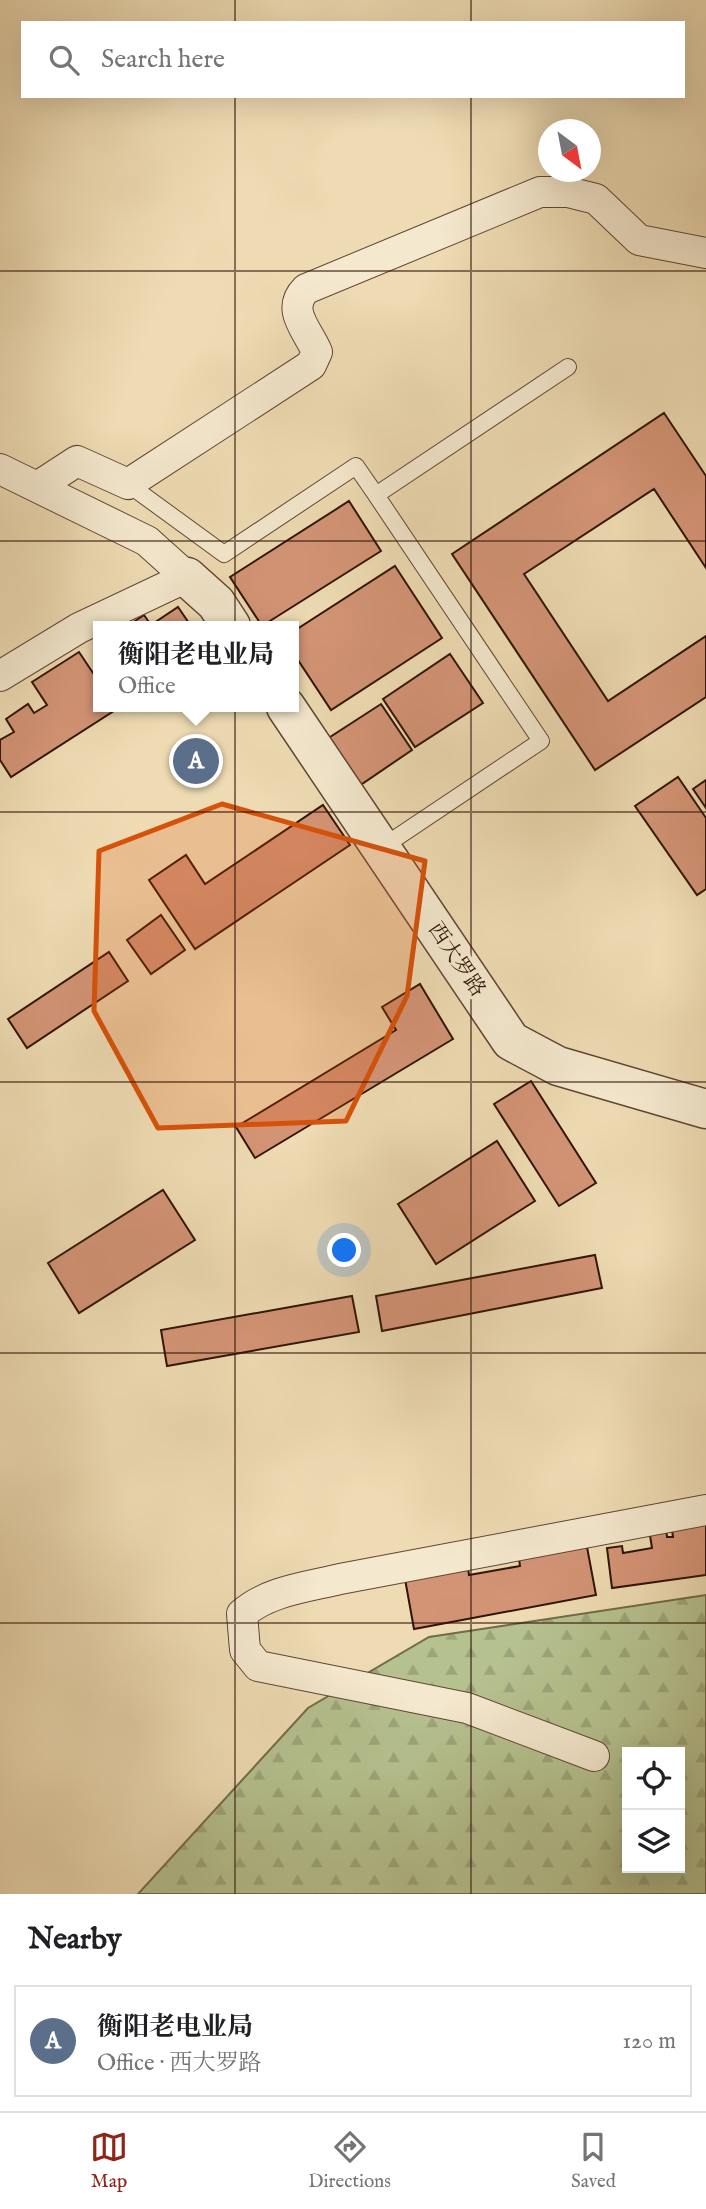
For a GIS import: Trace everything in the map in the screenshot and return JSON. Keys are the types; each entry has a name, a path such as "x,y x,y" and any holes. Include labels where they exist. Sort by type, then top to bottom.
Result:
{"street":[{"path":"37,487 77,461 128,484 315,361 316,348 296,311 298,299 306,289 540,192 568,192 596,199 639,240 706,253"},
{"path":"0,469 147,541 216,603 229,621"},
{"path":"94,621 187,577"},
{"path":"0,676 93,621"},
{"name":"西大罗路","path":"289,712 511,1041 558,1066 706,1109"},
{"path":"594,1756 467,1708 258,1666 245,1650 242,1614 255,1602 280,1593 340,1579 706,1510"}],"lane":[{"path":"376,495 568,367"},
{"path":"128,484 224,554 356,466 541,741 381,848"}],"highlighted area":[{"path":"222,804 425,861 407,996 346,1121 158,1128 94,1011 99,851"}],"green space":[{"path":"706,1595 706,1894 138,1894 308,1708 429,1637"}],"building":[{"path":"664,413 706,476 706,568 654,489 524,574 608,701 706,636 706,697 595,770 452,554"},
{"path":"349,501 381,551 270,621 259,621 230,577"},
{"path":"395,566 442,638 331,710 299,662 299,628"},
{"path":"178,607 188,621 157,621"},
{"path":"144,615 148,621 135,621"},
{"path":"79,652 93,673 93,712 112,712 11,777 0,760 0,740 14,732 6,719 28,704 34,713 47,705 32,682"},
{"path":"450,654 483,703 415,747 383,699"},
{"path":"381,704 412,750 359,786 327,739"},
{"path":"678,777 706,818 706,889 697,895 635,806"},
{"path":"706,780 706,808 693,789"},
{"path":"323,805 350,845 195,949 149,880 186,855 205,884"},
{"path":"161,915 185,950 151,974 127,940"},
{"path":"109,952 128,981 27,1048 8,1019"},
{"path":"420,984 453,1039 255,1158 236,1127 396,1030 382,1007"},
{"path":"531,1081 596,1183 559,1206 494,1104"},
{"path":"497,1141 535,1201 436,1264 398,1204"},
{"path":"163,1190 195,1240 79,1313 48,1263"},
{"path":"595,1255 602,1288 382,1331 376,1296"},
{"path":"352,1296 359,1332 167,1366 161,1330"},
{"path":"706,1517 706,1575 612,1588 607,1548 622,1546 623,1553 652,1548 649,1529 666,1527 667,1537 673,1537 671,1523"},
{"path":"587,1547 596,1595 414,1629 405,1579 468,1568 469,1575 520,1566 519,1559"}],"place":[{"name":"衡阳老电业局","path":"196,761"}]}
